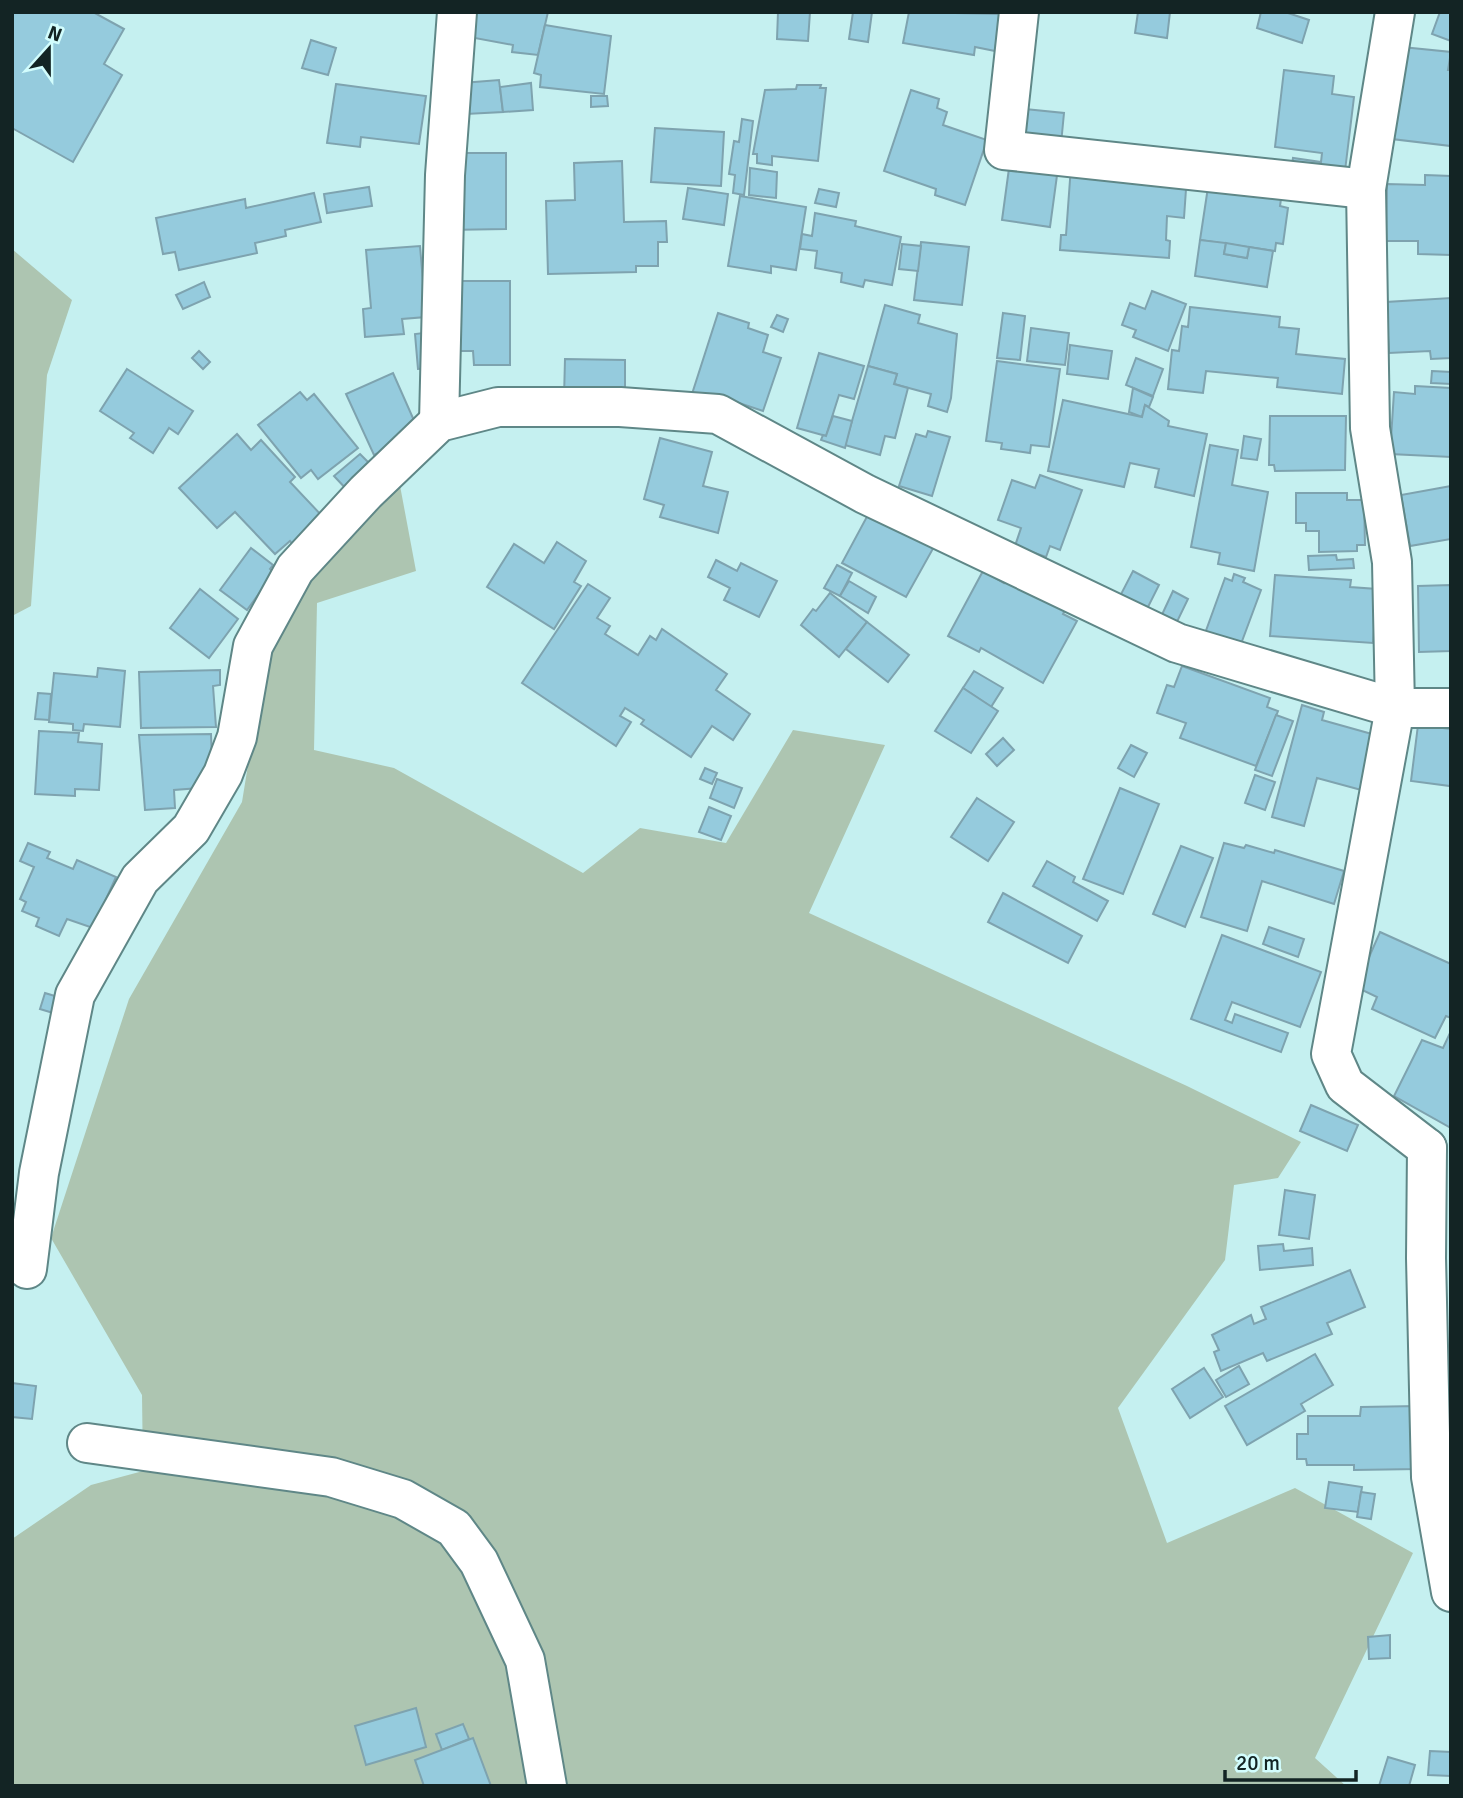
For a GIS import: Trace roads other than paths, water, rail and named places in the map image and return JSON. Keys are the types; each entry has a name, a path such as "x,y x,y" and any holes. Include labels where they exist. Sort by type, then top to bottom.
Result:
{"street":[{"path":"439,422 445,175 457,12"},
{"path":"1019,12 1004,150 1366,189"},
{"path":"1395,12 1366,189 1370,428 1392,562 1395,708 1331,1054 1345,1085 1439,1144 1426,1258 1431,1477 1451,1592"},
{"path":"27,1269 39,1173 75,995 140,879 191,829 223,774 237,737 253,646 295,569 366,492 439,422 498,407 620,407 718,414 865,494 1177,643 1395,708 1451,708"},
{"path":"87,1443 331,1477 403,1499 454,1528 479,1562 526,1660 547,1786"}]}
